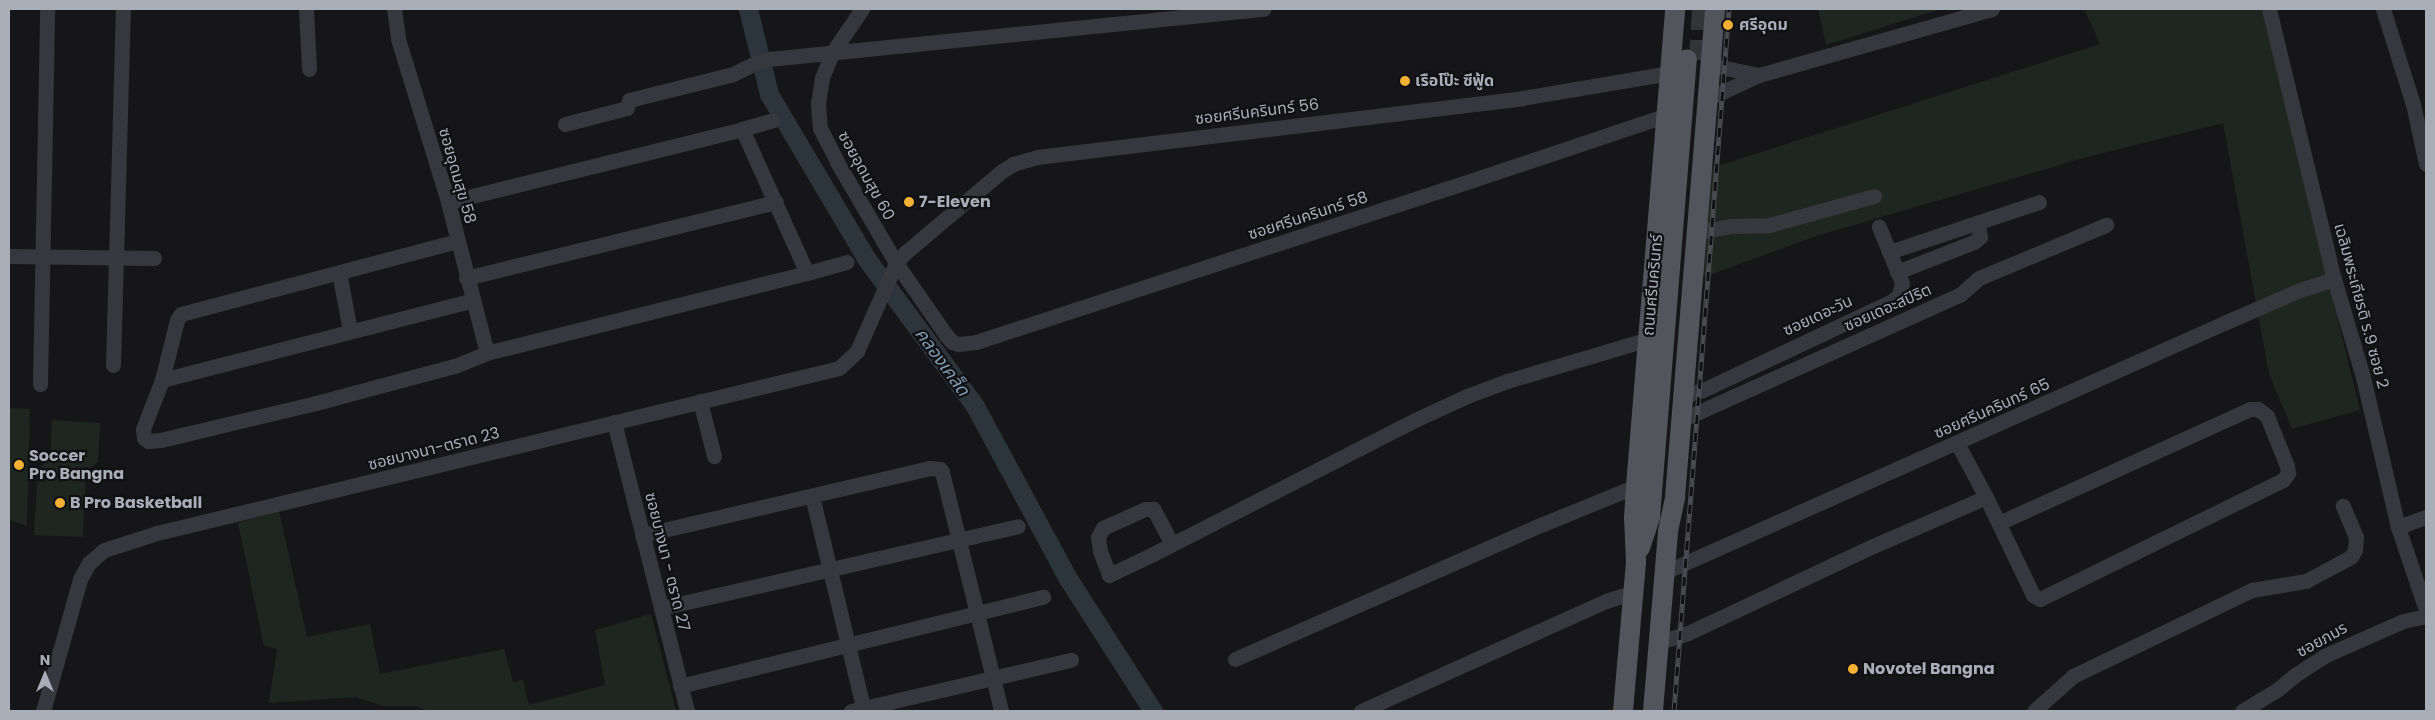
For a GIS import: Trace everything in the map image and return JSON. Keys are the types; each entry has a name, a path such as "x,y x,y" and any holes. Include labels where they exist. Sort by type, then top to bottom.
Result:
{"main road":[{"name":"ถนนศรีนครินทร์","path":"1623,711 1636,562 1634,517 1636,486 1675,9"},
{"name":"ถนนศรีนครินทร์","path":"1636,562 1650,517 1699,62 1715,9"},
{"name":"ถนนศรีนครินทร์","path":"1653,711 1668,531 1676,497 1709,98 1699,62"},
{"name":"ถนนศรีนครินทร์","path":"1668,531 1662,498 1699,62"}],"street":[{"path":"40,384 48,9"},
{"path":"113,364 122,9"},
{"path":"306,9 309,70"},
{"name":"ซอยอุดมสุข 58","path":"394,9 398,39 448,202 466,278 487,353"},
{"name":"ซอยอุดมสุข 60","path":"862,9 832,53 822,78 818,102 820,128 893,269 952,342 958,344"},
{"path":"565,124 627,108 629,100 734,74 762,61 1263,9"},
{"path":"1709,98 1759,75 1992,9"},
{"name":"เฉลิมพระเกียรติ ร.9 ซอย 2","path":"2269,9 2334,279 2362,377 2398,527 2426,610"},
{"path":"2383,9 2420,102 2426,164"},
{"path":"1699,62 1759,75"},
{"name":"ซอยศรีนครินทร์ 56","path":"893,269 906,252 1002,171 1024,160 1522,98 1670,73"},
{"name":"ซอยศรีนครินทร์ 58","path":"958,344 976,342 1474,180 1666,115"},
{"path":"448,202 772,120"},
{"path":"742,129 808,273"},
{"path":"1697,232 1730,226 1769,225 1874,196"},
{"path":"466,278 776,202"},
{"path":"1889,252 2038,202"},
{"path":"1897,272 1974,242 1980,237 1978,222"},
{"name":"ซอยเดอะสปิริต","path":"1681,420 1961,294 1979,278 2106,225"},
{"name":"ซอยเดอะวัน","path":"1683,396 1703,390 1892,301 1901,290 1902,283 1879,227"},
{"path":"457,241 181,314 177,320 162,380 142,429 144,438 148,441 161,440 316,403 454,366 487,353 847,262"},
{"path":"9,256 154,258"},
{"name":"ซอยบางนา-ตราด 23","path":"43,711 80,579 89,563 104,550 158,533 839,368 857,351 893,269"},
{"path":"339,272 350,331"},
{"name":"ซอยศรีนครินทร์ 65","path":"1665,572 1957,444 2300,290 2334,279"},
{"path":"162,380 472,300"},
{"path":"1172,544 1157,512 1149,508 1102,528 1098,537 1100,551 1109,575 1172,544 1467,396 1507,381 1648,339"},
{"path":"700,401 714,456"},
{"path":"1957,444 1986,496 2033,594 2040,599 2283,480 2288,472 2288,466 2267,416 2258,409 2250,408 1999,523"},
{"name":"ซอยบางนา - ตราด 27","path":"614,422 687,711"},
{"path":"642,535 930,468 940,469 1001,711"},
{"path":"1235,659 1544,524 1636,486"},
{"path":"812,496 848,644 859,710 1071,660"},
{"path":"1659,642 1688,633 1880,543 1986,496"},
{"path":"2034,711 2073,676 2252,590 2306,580 2351,557 2355,550 2356,537 2343,506"},
{"path":"2398,527 2426,517"},
{"path":"661,608 1018,526"},
{"path":"1361,711 1606,601 1633,592"},
{"path":"680,686 1043,597"},
{"name":"ซอยภมร","path":"2242,711 2277,690 2295,675 2324,656 2403,621 2426,616"}],"shaded area":[{"path":"1818,9 1941,9 1826,45"},
{"path":"2084,9 2262,9 2360,410 2292,429 2269,374 2223,123 2087,157 1816,236 1699,279 1711,168 2100,44"},
{"name":"Soccer Pro Bangna","path":"9,408 30,409 27,526 9,520"},
{"name":"B Pro Basketball","path":"52,420 100,423 98,462 86,471 83,537 34,535 38,468 50,460"},
{"path":"279,511 307,637 370,624 380,674 504,649 513,682 523,680 529,705 605,685 595,630 651,614 676,711 429,711 415,706 382,706 356,697 269,703 277,649 264,646 238,523"}],"waterway":[{"name":"คลองเคล็ด","path":"748,9 769,94 866,258 975,406 1067,577 1153,711"}],"tunnel":[{"path":"1699,60 1702,9"}],"railway":[{"path":"1674,711 1729,9"}],"place":[{"name":"ศรีอุดม","path":"1728,25"},
{"name":"เรือโป๊ะ ซีฟู้ด","path":"1405,81"},
{"name":"7-Eleven","path":"909,202"},
{"name":"Soccer Pro Bangna","path":"19,465"},
{"name":"B Pro Basketball","path":"60,503"},
{"name":"Novotel Bangna","path":"1853,669"}]}
